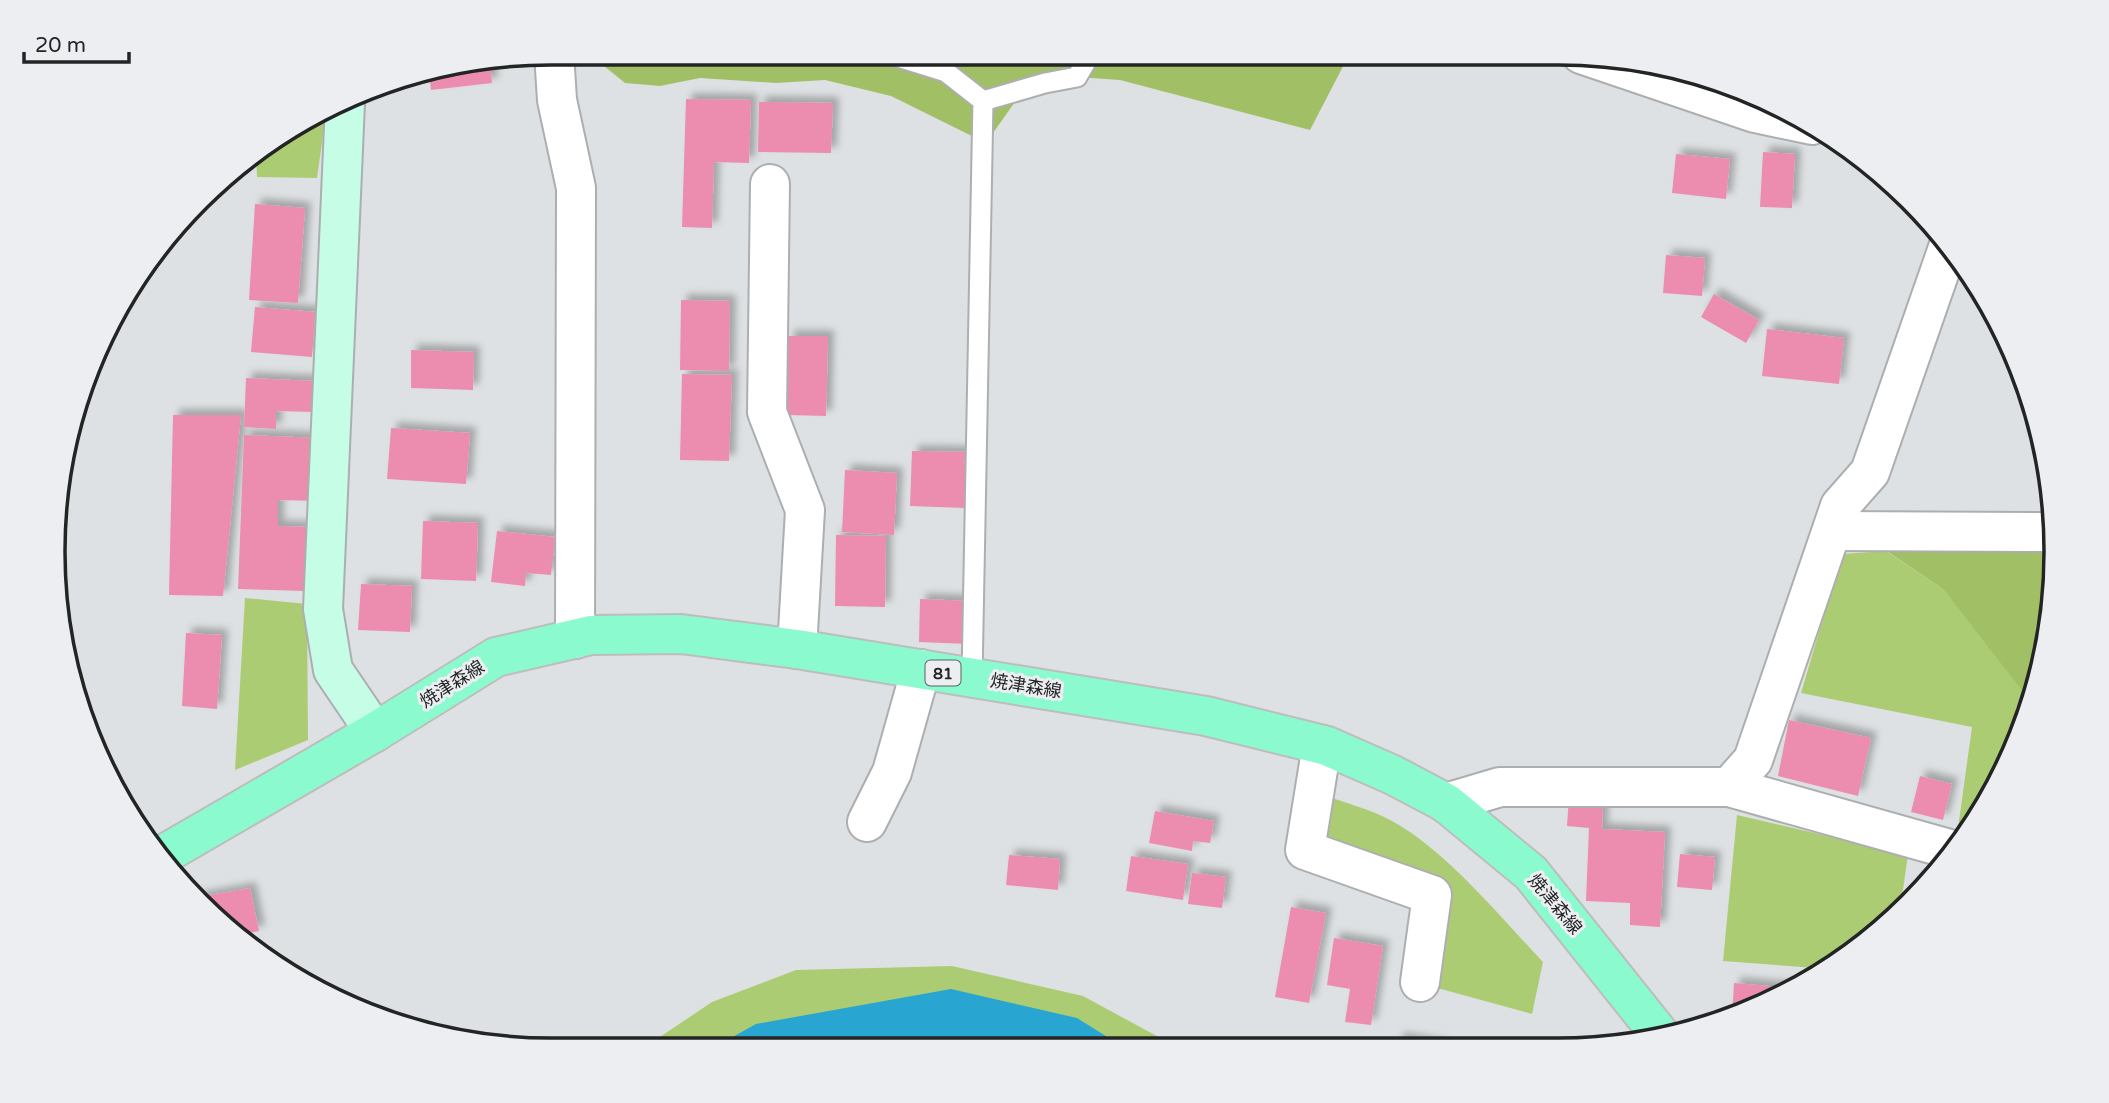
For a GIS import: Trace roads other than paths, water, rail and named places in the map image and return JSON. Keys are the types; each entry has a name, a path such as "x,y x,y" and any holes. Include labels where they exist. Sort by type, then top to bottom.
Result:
{"main road":[{"name":"焼津森線","path":"168,852 375,732 495,657 591,635 681,634 797,649 1206,716 1322,746 1394,775 1446,803 1531,873 1655,1028"}],"street":[{"path":"555,65 557,100 576,188 575,639"},
{"path":"1629,70 1755,113 1779,118"},
{"path":"345,111 323,609 333,670 375,732"},
{"path":"770,184 767,412 805,510 797,649"},
{"path":"1729,787 1753,760 1840,506 1870,472 1945,256"},
{"path":"1832,531 2043,532"},
{"path":"867,822 892,772 921,669"},
{"path":"1322,746 1305,850 1432,895 1420,982"},
{"path":"1446,803 1500,787 1729,787 1944,848"}],"lane":[{"path":"924,65 946,72 983,101"},
{"path":"983,101 1045,83 1077,77 1084,65"},
{"path":"972,678 983,101"}],"water":[{"path":"951,989 1077,1018 1109,1038 731,1038 756,1024"}]}
